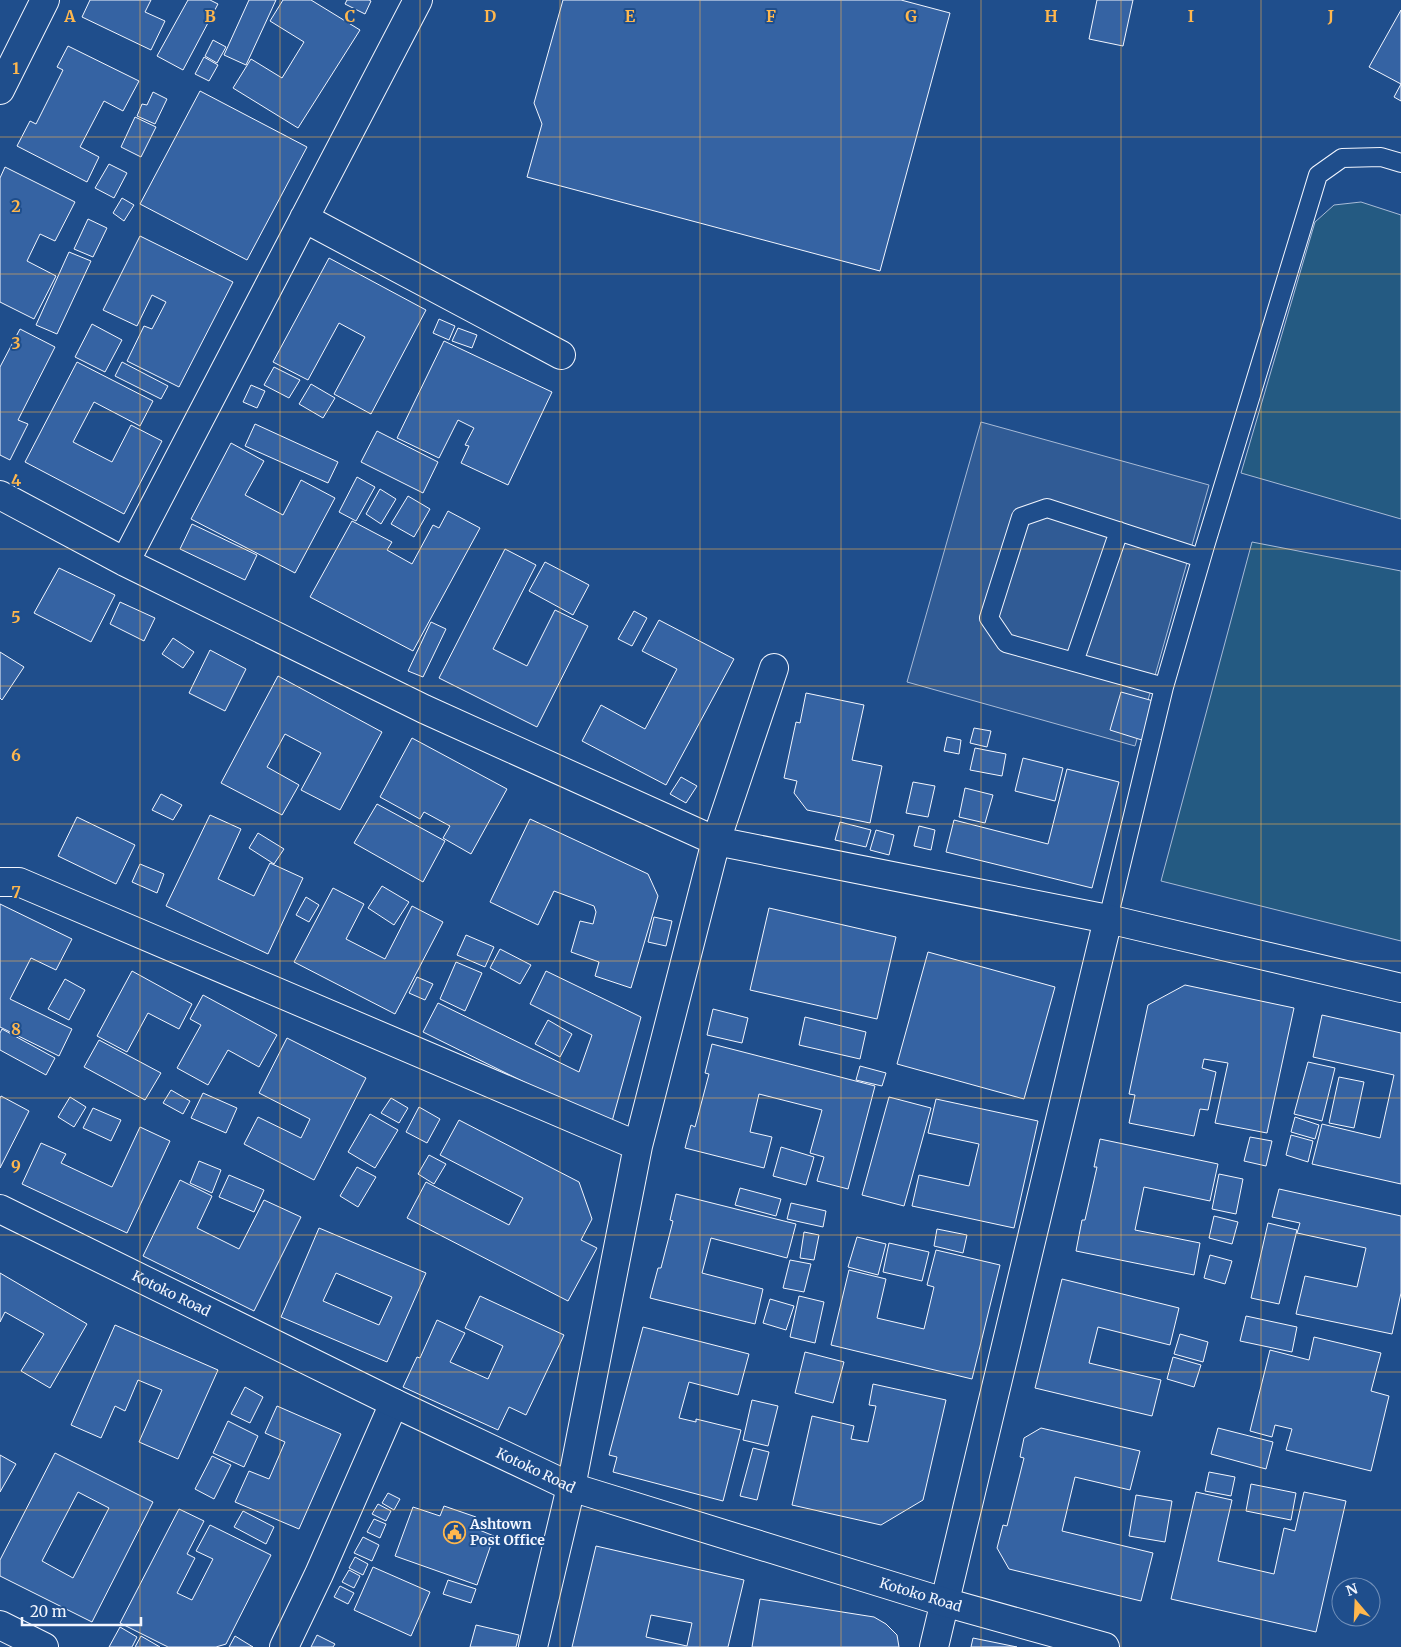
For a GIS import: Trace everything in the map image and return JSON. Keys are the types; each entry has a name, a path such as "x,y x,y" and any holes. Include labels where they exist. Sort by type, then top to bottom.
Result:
{"street":[{"path":"0,90 45,0"},
{"path":"125,562 418,0"},
{"path":"304,218 561,355"},
{"path":"0,495 125,562 424,709 716,841 1108,918 1401,988"},
{"path":"533,1647 571,1487 638,1146 716,841 774,668"},
{"path":"0,882 19,882 638,1146"},
{"path":"934,1647 1108,918"},
{"name":"Kotoko Road","path":"0,1209 394,1403 571,1487 944,1602 1105,1647"},
{"path":"284,1647 319,1574 394,1403"},
{"path":"0,1625 44,1647"}],"lane":[{"path":"1108,918 1164,688 1318,175 1342,158 1382,157 1401,163"},
{"path":"1164,688 1006,643 989,618 1021,517 1047,508 1202,558"},
{"path":"1074,662 1119,532"}],"shaded area":[{"path":"1361,202 1401,215 1401,519 1241,473 1315,222 1334,205"},
{"path":"981,422 1209,485 1135,746 907,682"},
{"path":"1252,542 1401,571 1401,941 1161,881"}],"building":[{"path":"90,0 151,0 145,12 165,21 151,50 82,17"},
{"path":"188,0 210,0 218,4 183,70 157,56"},
{"path":"249,0 276,0 246,65 224,55"},
{"path":"283,0 311,0 360,30 298,128 233,88 251,59 282,78 304,42 270,21"},
{"path":"347,0 371,1 365,14 345,4"},
{"path":"563,0 901,0 950,13 880,271 527,177 542,124 534,103"},
{"path":"1097,0 1133,0 1123,46 1089,39"},
{"path":"1401,10 1401,84 1369,67"},
{"path":"213,40 226,47 217,63 205,56"},
{"path":"68,46 139,81 123,111 104,101 80,147 99,157 87,182 17,146 30,121 36,124 63,70 57,67"},
{"path":"204,57 218,65 209,81 195,74"},
{"path":"1401,84 1401,101 1394,97"},
{"path":"200,91 307,147 247,260 140,204"},
{"path":"153,92 167,99 155,124 137,116 142,104 147,105"},
{"path":"135,117 156,127 141,157 121,147"},
{"path":"109,164 127,173 114,198 95,188"},
{"path":"5,167 75,202 55,241 40,234 27,261 56,276 34,319 0,302 0,178"},
{"path":"122,198 134,205 124,221 113,213"},
{"path":"88,219 107,228 93,257 74,249"},
{"path":"140,236 233,282 179,387 127,361 144,326 152,329 166,302 152,295 137,326 103,310"},
{"path":"69,252 91,261 57,334 36,325"},
{"path":"329,258 426,310 371,414 334,394 365,337 339,323 308,380 273,362"},
{"path":"439,319 455,326 449,340 433,333"},
{"path":"92,324 122,340 105,372 75,357"},
{"path":"458,328 477,335 472,348 452,341"},
{"path":"20,329 55,347 18,420 28,424 10,460 0,455 0,367"},
{"path":"444,341 552,392 508,485 461,463 469,446 465,445 474,428 458,420 439,458 397,438"},
{"path":"77,362 153,401 140,426 94,402 73,442 112,462 131,425 162,441 124,514 25,462"},
{"path":"122,362 168,386 161,399 115,376"},
{"path":"274,367 300,380 289,398 264,385"},
{"path":"311,384 335,398 323,418 299,404"},
{"path":"251,385 265,391 257,408 243,402"},
{"path":"255,424 338,462 328,483 245,446"},
{"path":"377,431 438,462 423,493 361,462"},
{"path":"231,443 264,461 245,495 283,515 301,480 335,498 295,573 191,519"},
{"path":"357,477 375,487 356,521 339,512"},
{"path":"380,489 396,499 381,524 366,514"},
{"path":"408,496 430,509 414,537 391,524"},
{"path":"448,511 480,528 413,651 310,597 352,521 392,542 387,550 412,564 433,525 439,528"},
{"path":"192,524 257,555 245,580 180,549"},
{"path":"505,549 536,565 493,649 527,666 555,610 588,626 537,727 439,678"},
{"path":"545,562 589,585 573,615 529,591"},
{"path":"59,568 115,595 91,642 34,613"},
{"path":"120,602 155,618 144,641 110,624"},
{"path":"634,611 647,618 632,646 618,639"},
{"path":"659,620 734,659 666,785 582,741 601,705 645,729 677,669 642,651"},
{"path":"431,622 446,629 423,677 408,671"},
{"path":"173,638 194,652 183,668 162,654"},
{"path":"210,650 246,669 225,711 189,693"},
{"path":"0,652 24,667 2,700 0,698"},
{"path":"278,676 382,732 340,810 301,790 321,753 285,734 267,767 299,785 282,815 221,783"},
{"path":"1121,692 1157,702 1145,741 1110,730"},
{"path":"806,693 864,705 852,760 882,766 870,823 807,810 794,793 797,781 784,778 796,722 800,723"},
{"path":"974,728 991,731 987,747 970,743"},
{"path":"947,737 961,740 959,754 944,751"},
{"path":"412,738 507,789 471,854 443,838 450,826 424,812 420,819 380,797"},
{"path":"975,748 1006,754 1002,776 970,770"},
{"path":"1023,758 1063,768 1055,801 1015,791"},
{"path":"1067,769 1119,782 1092,888 946,852 954,820 1048,844"},
{"path":"681,777 697,786 686,803 670,794"},
{"path":"913,782 935,786 928,817 906,813"},
{"path":"965,788 993,795 985,823 959,817"},
{"path":"161,794 182,805 173,820 152,810"},
{"path":"377,804 445,841 423,882 354,843"},
{"path":"210,815 241,829 218,879 254,896 270,863 303,878 268,954 166,906"},
{"path":"77,817 135,845 116,884 58,856"},
{"path":"530,819 648,874 658,896 631,988 595,976 599,962 571,952 580,921 593,924 596,912 594,906 554,891 538,925 490,902"},
{"path":"840,822 871,830 866,847 835,840"},
{"path":"919,826 935,830 931,850 914,846"},
{"path":"876,830 894,835 889,855 870,850"},
{"path":"258,833 284,849 274,864 249,848"},
{"path":"140,864 164,874 157,893 132,882"},
{"path":"382,886 409,902 394,925 368,908"},
{"path":"333,888 364,904 346,939 385,959 412,906 443,922 395,1014 294,962"},
{"path":"306,897 319,905 309,922 296,915"},
{"path":"0,904 72,939 56,970 31,958 10,999 72,1029 59,1056 0,1027"},
{"path":"769,908 896,937 877,1019 750,990"},
{"path":"654,917 672,921 666,946 648,942"},
{"path":"466,935 494,947 485,967 457,955"},
{"path":"500,949 531,965 520,984 490,968"},
{"path":"928,952 1055,987 1024,1099 897,1064"},
{"path":"456,962 482,973 465,1011 440,999"},
{"path":"132,971 192,1004 179,1029 148,1013 127,1052 97,1036"},
{"path":"546,971 641,1017 611,1125 423,1032 438,1003 579,1072 592,1035 530,1004"},
{"path":"417,977 433,984 425,1000 409,993"},
{"path":"65,979 85,990 69,1020 48,1009"},
{"path":"1185,985 1294,1008 1267,1133 1215,1123 1228,1063 1204,1059 1202,1068 1216,1072 1208,1110 1200,1109 1194,1136 1129,1123 1135,1095 1129,1094 1148,1005"},
{"path":"203,995 277,1035 259,1067 228,1050 208,1085 177,1068 201,1025 190,1019"},
{"path":"713,1009 748,1018 742,1043 707,1035"},
{"path":"1322,1015 1401,1033 1401,1184 1312,1164 1322,1124 1380,1138 1394,1075 1313,1057"},
{"path":"805,1017 866,1032 860,1059 799,1045"},
{"path":"548,1020 572,1034 560,1057 535,1044"},
{"path":"2,1029 55,1058 46,1075 0,1050 0,1033"},
{"path":"287,1038 366,1078 314,1180 244,1144 258,1117 301,1138 310,1119 259,1093"},
{"path":"99,1040 161,1073 145,1100 84,1067"},
{"path":"712,1044 875,1086 848,1189 817,1181 824,1157 810,1153 822,1110 759,1094 750,1132 772,1137 764,1168 685,1148 691,1125 695,1127 709,1074 705,1073"},
{"path":"1308,1062 1335,1068 1322,1121 1294,1114"},
{"path":"860,1066 886,1073 882,1086 856,1080"},
{"path":"1339,1077 1364,1082 1354,1128 1329,1123"},
{"path":"171,1090 190,1101 183,1114 163,1103"},
{"path":"203,1093 237,1108 226,1133 191,1118"},
{"path":"1,1096 29,1111 0,1168 0,1098"},
{"path":"70,1097 86,1107 74,1127 58,1117"},
{"path":"889,1097 931,1108 904,1206 862,1195"},
{"path":"391,1098 408,1108 399,1123 381,1113"},
{"path":"936,1099 1038,1121 1014,1228 912,1206 919,1175 969,1186 979,1144 928,1133"},
{"path":"419,1107 440,1119 427,1143 406,1132"},
{"path":"93,1108 121,1120 111,1141 83,1128"},
{"path":"370,1114 398,1130 375,1168 348,1152"},
{"path":"1295,1117 1319,1125 1315,1139 1291,1132"},
{"path":"459,1120 579,1182 592,1219 581,1240 597,1248 568,1301 407,1218 426,1182 509,1225 523,1198 440,1155"},
{"path":"140,1127 170,1141 127,1233 22,1184 41,1143 66,1154 61,1163 112,1187"},
{"path":"1291,1135 1313,1141 1308,1162 1286,1155"},
{"path":"1250,1137 1272,1141 1266,1166 1244,1161"},
{"path":"1100,1139 1218,1164 1210,1201 1144,1187 1135,1230 1200,1243 1194,1275 1076,1251 1082,1220 1085,1220 1097,1167 1094,1167"},
{"path":"781,1147 814,1157 806,1185 773,1176"},
{"path":"429,1155 446,1164 434,1184 418,1174"},
{"path":"199,1161 221,1170 212,1193 190,1183"},
{"path":"357,1167 376,1177 358,1207 340,1196"},
{"path":"1219,1174 1243,1179 1236,1214 1212,1209"},
{"path":"229,1175 264,1190 254,1212 219,1197"},
{"path":"180,1180 212,1196 197,1228 239,1249 264,1200 301,1217 254,1311 143,1256"},
{"path":"740,1188 781,1199 776,1216 735,1205"},
{"path":"1279,1189 1401,1216 1401,1293 1392,1334 1296,1314 1305,1276 1357,1287 1366,1248 1297,1233 1300,1223 1272,1217"},
{"path":"676,1194 796,1224 787,1258 711,1238 702,1273 763,1289 755,1324 650,1298 658,1268 661,1268 673,1221 670,1220"},
{"path":"791,1203 826,1211 823,1227 787,1219"},
{"path":"1214,1216 1238,1222 1232,1244 1209,1238"},
{"path":"1268,1223 1297,1230 1279,1304 1251,1298"},
{"path":"319,1228 426,1273 387,1362 281,1317","holes":["336,1273 392,1297 379,1325 323,1301"]},
{"path":"937,1229 967,1235 963,1253 934,1246"},
{"path":"804,1232 819,1235 814,1260 800,1258"},
{"path":"857,1237 886,1244 878,1275 848,1267"},
{"path":"889,1243 929,1252 922,1281 883,1272"},
{"path":"936,1250 1000,1265 972,1379 831,1345 849,1270 886,1279 877,1318 924,1329 934,1287 927,1285"},
{"path":"1210,1255 1232,1261 1225,1284 1204,1278"},
{"path":"790,1260 811,1264 804,1292 783,1288"},
{"path":"0,1273 87,1324 50,1388 21,1371 44,1334 5,1312 0,1322"},
{"path":"1062,1279 1179,1308 1170,1345 1098,1327 1089,1363 1161,1380 1152,1416 1035,1388"},
{"path":"480,1296 564,1335 526,1415 509,1407 498,1430 403,1387 417,1357 420,1358 437,1320 465,1333 450,1362 488,1379 503,1346 465,1328"},
{"path":"799,1296 824,1302 815,1343 790,1337"},
{"path":"770,1299 794,1306 786,1330 763,1323"},
{"path":"1246,1316 1297,1327 1292,1352 1240,1341"},
{"path":"115,1325 218,1370 178,1459 139,1442 162,1390 138,1380 125,1411 115,1406 101,1438 71,1425"},
{"path":"643,1327 749,1354 738,1395 689,1382 679,1418 696,1422 696,1419 741,1430 723,1501 613,1472 617,1457 609,1455"},
{"path":"1180,1334 1208,1342 1203,1362 1174,1354"},
{"path":"1314,1337 1381,1353 1371,1391 1389,1396 1371,1471 1286,1450 1292,1429 1275,1425 1272,1437 1250,1431 1270,1350 1309,1360"},
{"path":"805,1352 844,1362 833,1403 795,1393"},
{"path":"1173,1357 1201,1365 1194,1387 1167,1379"},
{"path":"873,1384 946,1400 923,1500 881,1525 792,1505 812,1416 854,1426 851,1439 868,1442 876,1406 869,1405"},
{"path":"245,1387 263,1397 250,1423 231,1414"},
{"path":"752,1400 778,1406 768,1446 743,1440"},
{"path":"277,1406 341,1434 299,1529 235,1502 249,1471 269,1479 285,1442 265,1433"},
{"path":"228,1421 258,1436 244,1467 213,1453"},
{"path":"1041,1428 1140,1451 1130,1490 1075,1477 1062,1531 1153,1553 1141,1601 1009,1569 997,1548 1003,1525 1007,1526 1024,1458 1020,1457 1024,1438"},
{"path":"1218,1428 1273,1442 1266,1469 1211,1454"},
{"path":"753,1448 769,1452 757,1500 740,1496"},
{"path":"55,1453 153,1502 92,1622 0,1576 0,1560","holes":["78,1492 109,1508 73,1578 42,1561"]},
{"path":"0,1455 16,1464 0,1492"},
{"path":"212,1456 231,1465 214,1499 195,1489"},
{"path":"1209,1472 1235,1477 1231,1496 1205,1491"},
{"path":"1251,1484 1296,1493 1291,1520 1246,1511"},
{"path":"1196,1492 1232,1500 1218,1561 1274,1574 1284,1528 1295,1531 1304,1492 1346,1501 1316,1632 1171,1599"},
{"path":"388,1493 400,1499 394,1510 382,1503"},
{"path":"1136,1495 1172,1501 1165,1542 1129,1536"},
{"path":"378,1504 391,1511 386,1521 372,1514"},
{"path":"444,1506 476,1517 472,1527 494,1536 477,1585 395,1556 413,1507 440,1516"},
{"path":"179,1509 204,1521 187,1554 195,1558 177,1593 192,1600 213,1559 196,1551 210,1525 271,1555 226,1644 216,1647 168,1647 120,1623"},
{"path":"243,1511 274,1527 266,1544 234,1527"},
{"path":"374,1519 386,1524 380,1538 367,1532"},
{"path":"363,1537 379,1545 372,1561 354,1553"},
{"path":"596,1546 744,1580 728,1647 572,1647","holes":["651,1615 692,1623 687,1646 646,1637"]},
{"path":"355,1557 368,1564 363,1575 349,1568"},
{"path":"373,1567 430,1592 411,1636 354,1610"},
{"path":"349,1570 360,1576 354,1588 342,1582"},
{"path":"448,1580 476,1589 471,1603 443,1594"},
{"path":"340,1586 354,1593 348,1604 334,1597"},
{"path":"760,1599 874,1617 886,1624 897,1635 899,1647 752,1647"},
{"path":"476,1625 519,1635 516,1647 470,1647"},
{"path":"120,1627 137,1637 132,1647 109,1647"},
{"path":"317,1635 335,1644 333,1647 311,1647"},
{"path":"141,1636 160,1647 135,1647"},
{"path":"235,1636 253,1647 229,1647"},
{"path":"973,1638 1017,1647 971,1647"}],"place":[{"name":"Ashtown Post Office","path":"454,1532"}]}
